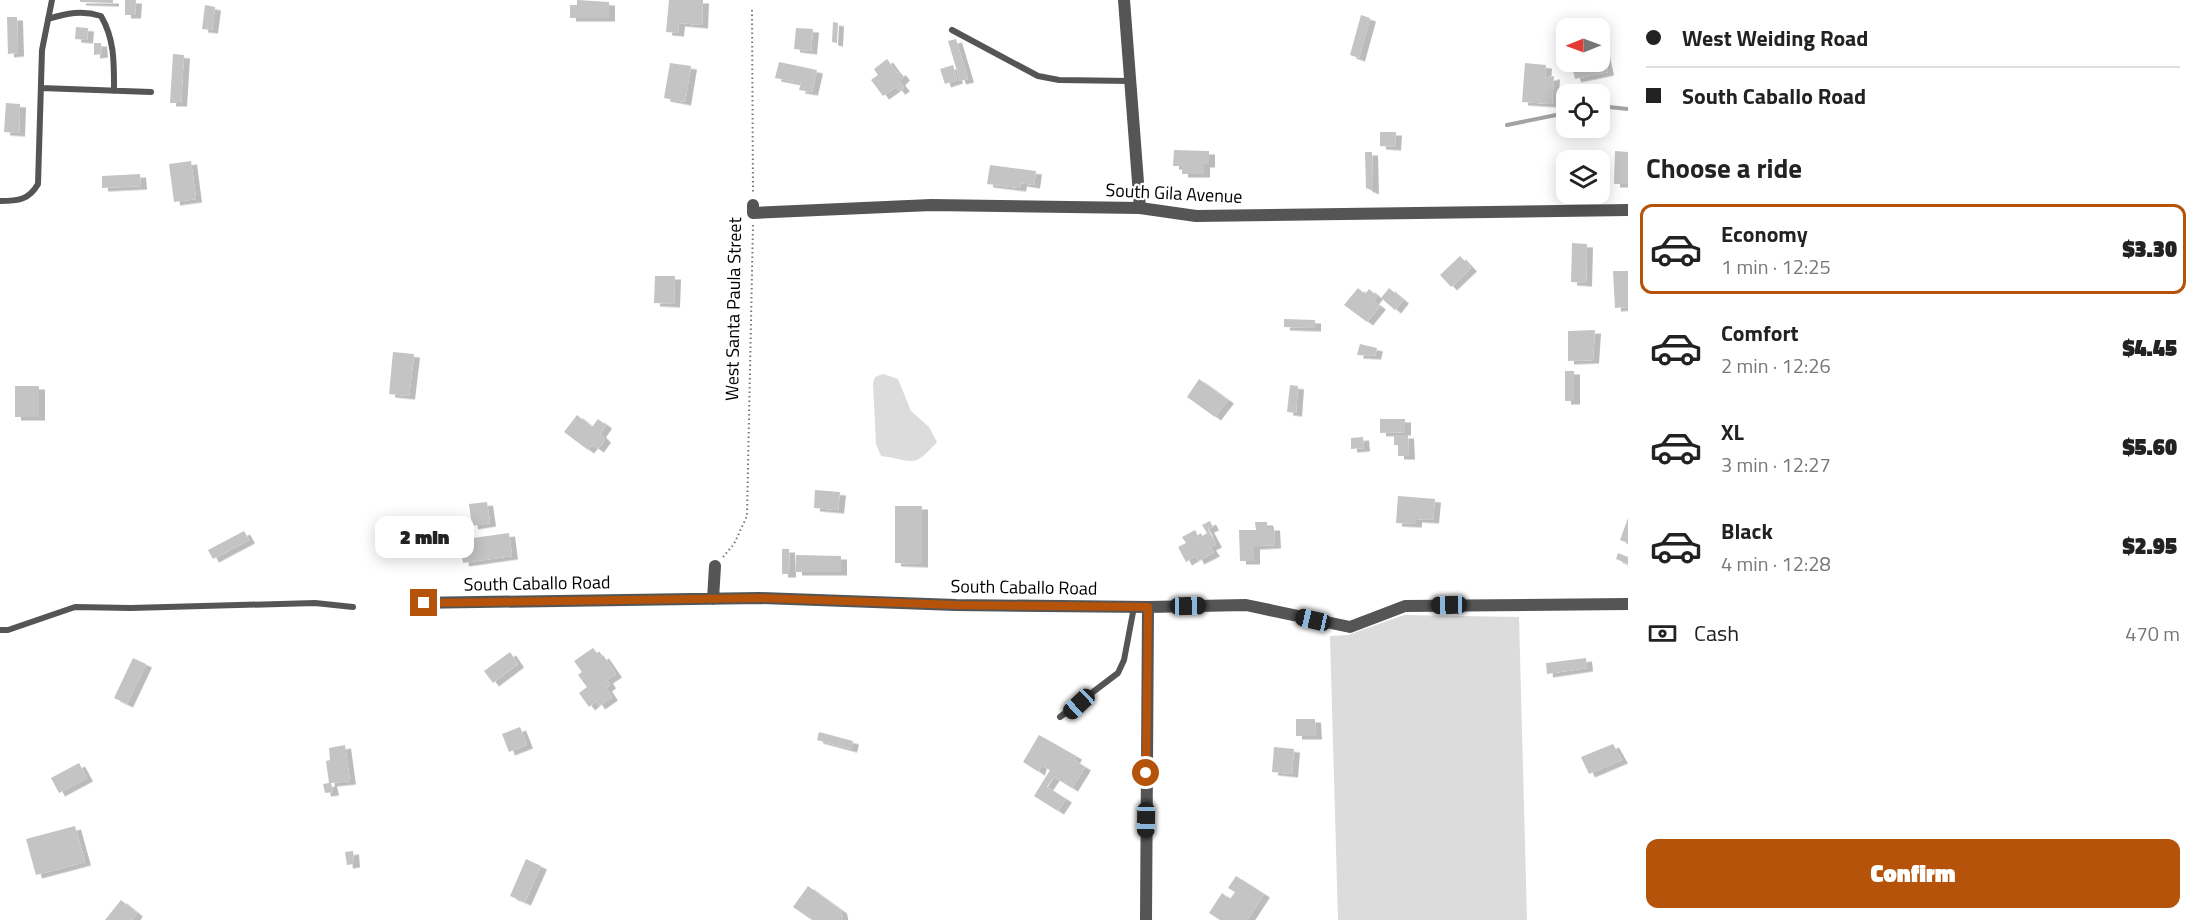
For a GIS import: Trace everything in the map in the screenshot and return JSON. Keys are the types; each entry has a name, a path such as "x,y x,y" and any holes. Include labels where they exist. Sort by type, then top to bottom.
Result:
{"street":[{"path":"1124,0 1140,208"},
{"name":"South Gila Avenue","path":"753,209 931,205 1140,208 1196,216 1628,210"},
{"path":"713,599 715,566"},
{"name":"South Caballo Road","path":"413,603 713,599 1134,607 1246,604 1350,627 1405,606 1628,603"},
{"path":"1146,920 1148,607"}],"lane":[{"path":"0,201 20,201 33,194 38,184 42,50 52,0"},
{"path":"48,20 69,13 87,12 101,16 111,32 114,55 114,91"},
{"path":"952,30 1038,76 1059,80 1131,81"},
{"path":"41,88 151,92"},
{"path":"0,630 8,630 75,607 142,608 315,603 353,607"},
{"path":"1060,717 1118,673 1124,660 1134,607"}],"path":[{"name":"West Santa Paula Street","path":"715,566 734,544 747,516 753,209 752,9"}],"shaded area":[{"path":"883,374 898,379 911,411 929,427 937,442 917,460 907,461 881,456 876,444 873,383 875,377"},
{"path":"1404,615 1519,617 1527,920 1338,920 1330,636 1348,635"}],"building":[{"path":"80,0 113,0 113,3 80,2"},
{"path":"125,0 136,0 135,15 125,15"},
{"path":"577,0 609,2 609,18 570,18 570,5 577,5"},
{"path":"669,0 703,0 702,25 679,23 678,33 666,32"},
{"path":"205,5 215,7 212,30 202,29"},
{"path":"1361,15 1370,18 1359,58 1350,55"},
{"path":"7,17 17,17 18,53 8,54"},
{"path":"833,22 838,23 837,43 832,42"},
{"path":"76,27 88,28 87,40 75,39"},
{"path":"796,28 813,29 811,51 794,49"},
{"path":"956,39 968,79 960,81 948,41"},
{"path":"94,43 101,43 102,54 94,55"},
{"path":"173,54 184,55 181,103 170,103"},
{"path":"887,59 897,73 900,72 904,77 899,82 904,88 899,91 896,87 883,96 871,80 878,75 874,69"},
{"path":"779,62 817,70 812,92 799,90 801,83 775,78"},
{"path":"670,63 691,66 685,102 664,98"},
{"path":"1525,63 1546,65 1545,78 1554,76 1552,104 1522,102"},
{"path":"953,65 957,80 945,84 940,69"},
{"path":"1573,72 1608,72 1575,79"},
{"path":"6,103 20,104 19,133 4,132"},
{"path":"1380,132 1396,132 1395,147 1380,146"},
{"path":"1174,150 1209,151 1209,164 1204,164 1204,174 1182,174 1182,166 1173,166"},
{"path":"1615,151 1628,152 1628,184 1614,184"},
{"path":"1365,152 1372,152 1373,191 1366,188"},
{"path":"191,161 196,199 174,202 169,164"},
{"path":"990,165 1036,171 1034,185 1021,183 1020,188 987,184"},
{"path":"140,174 141,186 102,188 102,176"},
{"path":"1572,243 1587,244 1586,283 1571,282"},
{"path":"1460,256 1471,268 1451,287 1440,275"},
{"path":"1613,271 1628,271 1628,307 1615,308"},
{"path":"655,276 675,276 674,304 654,303"},
{"path":"1358,288 1365,294 1369,289 1377,296 1373,301 1380,306 1367,322 1344,305"},
{"path":"1389,288 1403,300 1395,310 1381,298"},
{"path":"1284,319 1315,320 1315,328 1284,327"},
{"path":"1595,330 1593,360 1568,361 1568,331"},
{"path":"1360,344 1377,348 1375,356 1357,355"},
{"path":"393,352 414,354 409,396 389,394"},
{"path":"1565,371 1574,371 1574,401 1565,401"},
{"path":"1199,379 1228,400 1215,417 1187,397"},
{"path":"1290,385 1298,386 1296,413 1287,412"},
{"path":"15,386 39,386 39,417 15,417"},
{"path":"577,415 592,427 598,419 606,425 600,434 605,439 598,449 592,445 588,450 564,432"},
{"path":"1380,419 1405,419 1405,432 1380,433"},
{"path":"1394,435 1408,435 1409,456 1398,456 1398,445 1394,445"},
{"path":"1363,437 1364,448 1351,449 1351,438"},
{"path":"815,490 840,492 838,510 814,508"},
{"path":"1398,496 1435,499 1433,520 1416,519 1416,524 1396,523"},
{"path":"487,502 490,523 472,526 469,504"},
{"path":"895,506 922,506 922,564 895,563"},
{"path":"1628,518 1628,543 1620,540"},
{"path":"1210,521 1213,527 1208,529 1216,544 1210,547 1214,553 1198,561 1196,556 1186,562 1178,547 1186,543 1182,537 1195,530 1199,538 1207,533 1202,525"},
{"path":"1255,522 1267,522 1267,527 1274,527 1275,545 1254,546 1254,561 1240,561 1239,530 1256,530"},
{"path":"244,531 249,540 213,559 208,550"},
{"path":"509,533 512,556 463,563 459,540"},
{"path":"782,549 789,549 790,574 782,574"},
{"path":"1618,553 1628,557 1628,564 1616,559"},
{"path":"796,555 841,556 841,572 796,572"},
{"path":"593,648 600,657 603,655 616,674 607,680 610,685 606,688 612,697 599,706 596,701 589,707 579,693 587,687 578,675 582,672 574,661"},
{"path":"510,652 518,664 493,683 484,671"},
{"path":"133,658 146,664 127,704 114,698"},
{"path":"1586,658 1587,668 1547,674 1546,663"},
{"path":"1296,719 1315,719 1316,736 1296,736"},
{"path":"520,727 527,745 509,752 502,734"},
{"path":"819,732 853,741 851,749 817,740"},
{"path":"1039,735 1076,756 1074,760 1085,767 1072,788 1054,777 1047,787 1066,799 1058,811 1034,796 1050,770 1041,765 1039,772 1023,762"},
{"path":"1613,744 1622,760 1589,774 1581,757"},
{"path":"345,745 350,781 331,783 333,792 325,793 323,784 329,783 326,761 330,760 329,748"},
{"path":"1274,747 1294,749 1292,774 1272,772"},
{"path":"79,763 87,778 59,793 51,778"},
{"path":"75,826 85,862 36,875 26,839"},
{"path":"353,851 354,864 347,865 345,852"},
{"path":"526,859 541,866 525,902 510,896"},
{"path":"1236,876 1264,894 1247,920 1220,920 1209,913 1222,893 1230,899 1235,892 1228,888"},
{"path":"808,886 841,910 843,920 812,920 793,907"},
{"path":"121,900 137,913 132,920 105,920"}],"waterway":[{"path":"1610,107 1628,109"},
{"path":"1507,125 1556,115"}],"route":[{"path":"424,603 759,598 956,605 1148,607 1146,773"}]}
